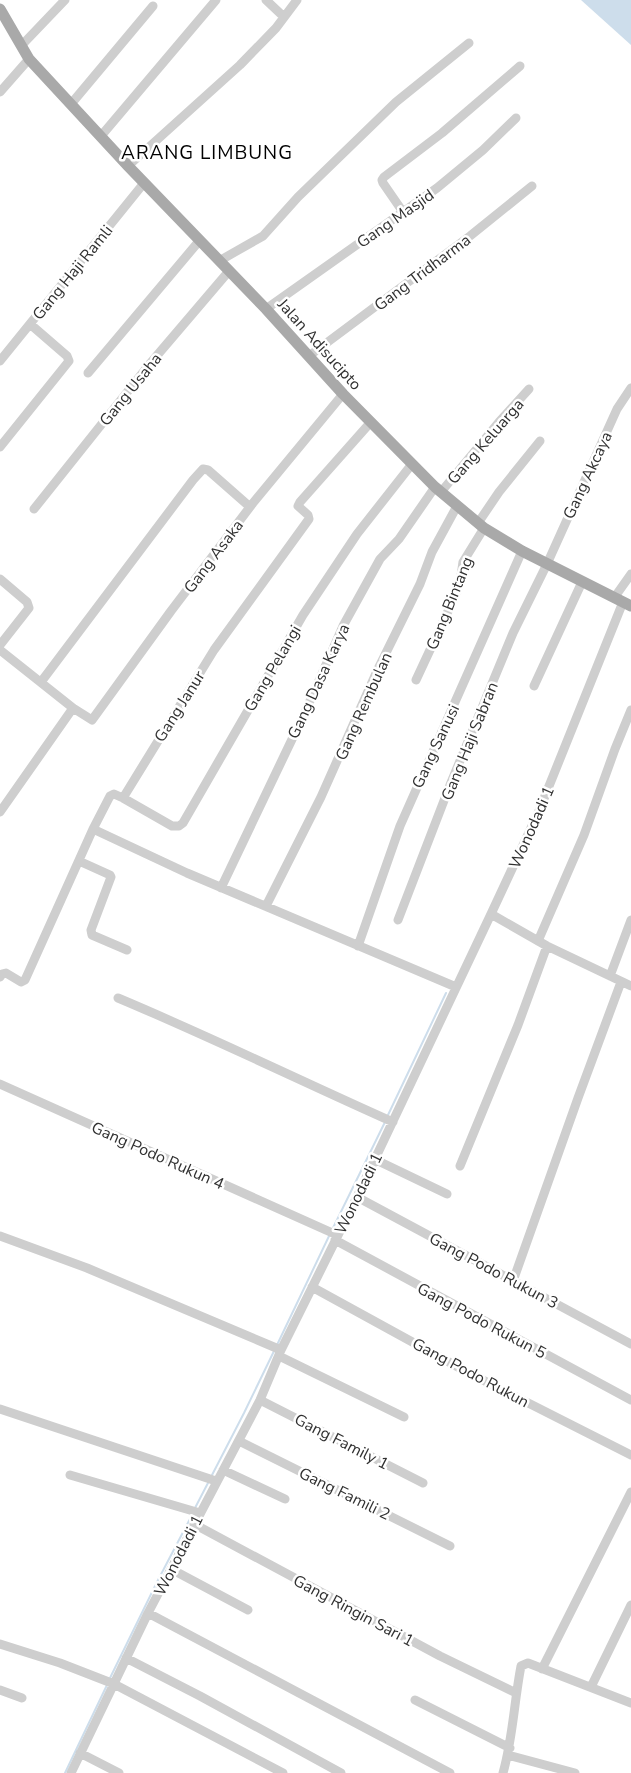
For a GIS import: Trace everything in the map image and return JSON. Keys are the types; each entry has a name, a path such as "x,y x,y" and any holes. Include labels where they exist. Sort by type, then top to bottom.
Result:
{"main road":[{"name":"Jalan Adisucipto","path":"0,9 25,52 71,104 144,183 266,309 343,394 438,489 481,525 522,551 623,602"}],"street":[{"path":"0,92 25,52 65,0"},
{"path":"101,136 216,0"},
{"path":"266,0 284,17"},
{"path":"128,166 240,64 284,17 297,0"},
{"path":"71,104 153,6"},
{"path":"220,261 263,236 298,197 396,102 469,43"},
{"path":"403,212 383,183 384,177 442,133 520,66"},
{"name":"Gang Masjid","path":"266,309 466,165 516,118"},
{"name":"Gang Haji Ramli","path":"0,361 144,183"},
{"name":"Gang Tridharma","path":"309,356 470,236 532,186"},
{"path":"88,373 200,240"},
{"name":"Gang Usaha","path":"34,510 148,366 229,271"},
{"path":"0,447 69,361 67,356 30,324"},
{"name":"Gang Akcaya","path":"547,564 618,409 631,388"},
{"name":"Gang Keluarga","path":"438,489 529,389"},
{"name":"Gang Asaka","path":"73,708 90,721 93,719 171,611 250,507 343,394"},
{"name":"Gang Janur","path":"123,798 214,650 309,519 308,515 298,506 300,502 370,422"},
{"name":"Gang Bintang","path":"416,680 457,592 463,562 481,525 499,492 540,440"},
{"name":"Gang Pelangi","path":"123,798 172,826 179,826 182,823 303,615 357,534 412,464"},
{"path":"41,682 200,472 205,468 208,470 250,507"},
{"name":"Gang Dasa Karya","path":"221,888 306,710 343,626 380,559 399,539 438,489"},
{"name":"Gang Rembulan","path":"266,906 322,797 378,671 420,584 432,552 457,506"},
{"name":"Gang Sanusi","path":"358,946 387,858 403,818 522,551"},
{"name":"Gang Haji Sabran","path":"398,920 450,785 513,633 547,564"},
{"name":"Wonodadi 1","path":"71,1773 148,1613 194,1524 196,1512 223,1470 260,1400 280,1352 357,1197 492,914 539,811 623,602 631,574"},
{"path":"0,580 27,602 29,608 0,645"},
{"path":"534,686 582,582"},
{"path":"0,650 73,708 4,798 0,812"},
{"path":"538,941 584,835 631,710"},
{"path":"0,977 6,973 21,982 25,980 93,829 112,794 123,798"},
{"path":"93,829 221,888 456,987"},
{"path":"79,861 110,874 112,877 91,930 92,935 127,950"},
{"path":"492,914 547,946 631,986"},
{"path":"610,976 631,920"},
{"path":"460,1166 521,1017 547,946"},
{"path":"513,1281 574,1107 621,982"},
{"path":"118,998 190,1028 262,1064 393,1122"},
{"name":"Gang Podo Rukun 4","path":"0,1084 317,1226 336,1237"},
{"path":"374,1159 447,1194"},
{"name":"Gang Podo Rukun 3","path":"357,1197 631,1344"},
{"path":"0,1236 87,1268 261,1341 404,1418"},
{"name":"Gang Podo Rukun 5","path":"336,1237 631,1400"},
{"name":"Gang Podo Rukun","path":"312,1287 467,1372 631,1455"},
{"name":"Gang Family 1","path":"260,1400 423,1483"},
{"path":"0,1409 216,1481"},
{"name":"Gang Famili 2","path":"239,1441 450,1546"},
{"path":"223,1470 285,1499"},
{"path":"70,1475 196,1512"},
{"path":"542,1669 631,1492"},
{"name":"Gang Ringin Sari 1","path":"194,1524 432,1651 516,1693"},
{"path":"171,1569 248,1610"},
{"path":"591,1688 631,1605"},
{"path":"148,1613 450,1773"},
{"path":"0,1644 114,1683 283,1773"},
{"path":"126,1658 208,1700 341,1773"},
{"path":"503,1773 522,1665 528,1663 631,1703"},
{"path":"0,1690 22,1698"},
{"path":"415,1700 507,1749 575,1773"},
{"path":"80,1753 119,1773"}],"water":[{"path":"581,0 631,0 631,45"}],"waterway":[{"path":"388,1115 446,993"},
{"path":"332,1230 385,1122"},
{"path":"277,1345 330,1234"},
{"path":"211,1477 275,1349"},
{"path":"195,1508 209,1481"},
{"path":"110,1678 192,1515"},
{"path":"65,1773 107,1685"}],"district":[{"name":"ARANG LIMBUNG","path":"207,152"}]}
